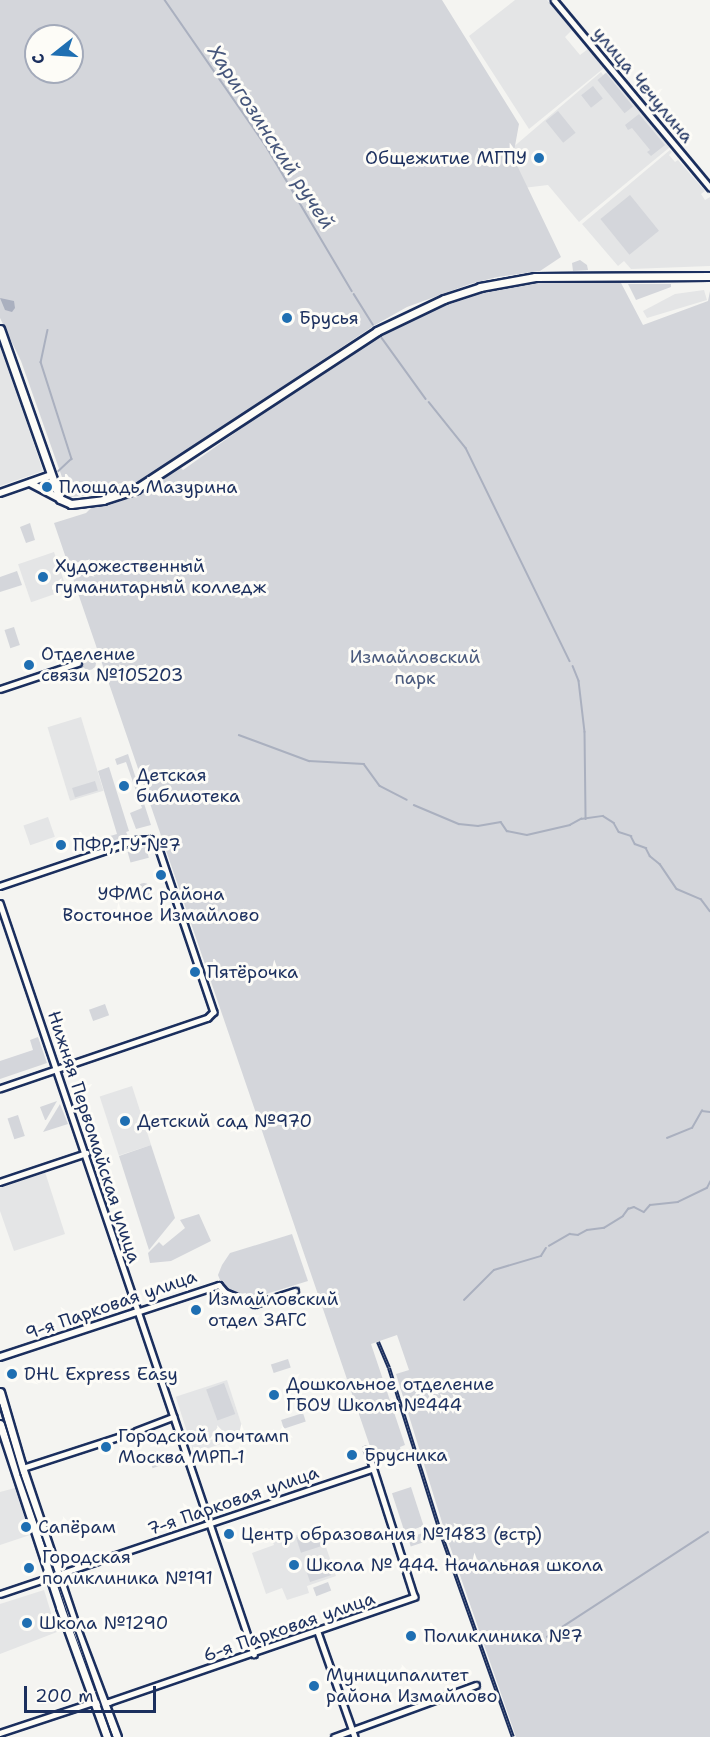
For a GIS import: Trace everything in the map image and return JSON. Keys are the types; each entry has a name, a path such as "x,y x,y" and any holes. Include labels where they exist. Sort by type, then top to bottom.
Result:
{"main road":[{"path":"0,329 60,499 68,504 86,503 136,489 377,331 444,299 480,287 535,277 710,276"},
{"path":"0,1392 18,1470 50,1577 107,1737"},
{"path":"0,1424 59,1574 117,1737"}],"street":[{"name":"улица Чечулина","path":"554,0 710,187"},
{"path":"0,493 51,475"},
{"path":"29,483 60,499"},
{"path":"0,689 78,663"},
{"path":"0,886 136,840 150,839 159,849 213,1007 213,1015 0,1089"},
{"name":"Нижняя Первомайская улица","path":"0,903 254,1654"},
{"path":"0,1182 86,1153"},
{"name":"9-я Парковая улица","path":"0,1357 219,1285 225,1292 255,1304 295,1291"},
{"path":"18,1470 173,1417"},
{"path":"367,1450 371,1469"},
{"name":"7-я Парковая улица","path":"0,1594 371,1469"},
{"name":"6-я Парковая улица","path":"0,1733 93,1702 103,1703 254,1654 414,1597 371,1469"},
{"path":"318,1632 355,1737"},
{"path":"334,1737 476,1685"}],"shaded area":[{"path":"515,0 547,0 572,30 565,37 580,55 588,49 604,68 529,129 469,36"},
{"path":"601,72 603,75 607,72 670,147 579,222 548,185 523,188 511,149"},
{"path":"670,150 672,152 669,155 675,162 678,160 705,191 701,194 705,200 710,197 710,266 631,269 624,261 618,266 582,224"},
{"path":"704,290 707,300 647,318 643,311 675,294"},
{"path":"0,342 43,471 0,486"},
{"name":"Художественный гуманитарный колледж","path":"54,552 67,590 31,602 18,564"},
{"path":"81,717 104,791 70,801 48,727"},
{"path":"48,817 55,837 30,845 23,825"},
{"name":"Детский сад №970","path":"132,1086 151,1145 119,1155 100,1097"},
{"path":"45,1172 65,1234 14,1251 0,1211 0,1187"},
{"path":"227,1380 245,1436 194,1453 176,1397"},
{"path":"15,1488 30,1535 0,1545 0,1492"},
{"name":"Школа № 444. Начальная школа","path":"319,1527 336,1576 307,1586 309,1593 287,1600 282,1588 266,1594 252,1553 274,1545 271,1537 292,1530 294,1536"},
{"name":"Школа №1290","path":"44,1590 57,1632 0,1654 0,1604"}],"green space":[{"path":"0,0 442,0 519,124 513,157 561,257 540,271 497,277 470,284 407,307 375,325 146,478 105,494 69,497 21,361 0,318"},
{"path":"606,73 633,106 625,113 597,80"},
{"path":"593,86 603,99 591,108 581,95"},
{"path":"558,111 576,133 563,143 546,121"},
{"path":"639,114 665,145 651,156 647,152 650,150 632,128 628,130 625,125"},
{"path":"630,195 659,231 629,255 600,219"},
{"path":"580,260 587,265 588,270 573,271 572,263"},
{"name":"Измайловский парк","path":"557,279 620,281 643,325 708,301 710,291 710,1737 516,1737 445,1532 396,1374 409,1370 397,1335 371,1344 405,1445 400,1447 401,1452 375,1461 54,523 86,513 92,507 139,494 181,468 183,470 329,366 404,321 484,290 510,284"},
{"path":"628,284 671,284 671,287 636,300"},
{"path":"30,523 35,540 26,543 20,527"},
{"path":"17,571 22,585 0,592 0,577"},
{"path":"14,627 20,645 10,648 4,630"},
{"path":"86,656 92,656 96,663 92,670 86,670 82,666 82,660"},
{"path":"128,754 151,825 136,829 130,813 142,808 126,762 117,765 115,759"},
{"path":"109,767 129,831 126,832 128,836 81,851 79,845 117,834 98,771"},
{"path":"95,781 98,791 75,798 72,788"},
{"path":"146,847 149,858 130,863 128,852"},
{"path":"144,883 149,885 151,890 149,895 144,897 139,895 137,890 139,885"},
{"path":"105,1004 109,1015 93,1021 89,1010"},
{"path":"38,1037 47,1063 0,1079 0,1061 33,1050 30,1040"},
{"path":"57,1101 46,1120 45,1120 40,1107"},
{"path":"60,1104 68,1124 43,1132"},
{"path":"18,1115 25,1136 14,1139 8,1118"},
{"path":"151,1145 175,1218 149,1250 119,1156"},
{"path":"199,1214 211,1241 171,1261 150,1263 148,1253 159,1242 163,1246 185,1228 180,1220"},
{"path":"292,1234 308,1281 253,1298 227,1290 222,1285 218,1275 230,1253"},
{"path":"288,1359 291,1368 274,1373 271,1365"},
{"path":"224,1383 235,1414 217,1421 206,1389"},
{"path":"303,1413 306,1422 284,1429 281,1420"},
{"path":"156,1451 161,1465 153,1468 148,1454"},
{"path":"411,1487 424,1526 405,1532 392,1493"},
{"path":"316,1531 321,1546 301,1553 296,1537"},
{"path":"426,1532 429,1541 411,1546 408,1538"},
{"path":"326,1560 331,1575 310,1582 305,1567"},
{"path":"328,1582 331,1590 316,1596 313,1588"}],"water":[{"path":"0,298 14,301 15,308 12,312 5,310"}],"waterway":[{"name":"Харигозинский ручей","path":"165,0 268,149 352,291"},
{"name":"Харигозинский ручей","path":"354,294 373,324"},
{"path":"48,330 41,362 72,459 59,471"},
{"name":"Харигозинский ручей","path":"382,338 426,399"},
{"name":"Харигозинский ручей","path":"429,402 466,448 570,661"},
{"name":"Харигозинский ручей","path":"573,666 579,681 585,732 586,819"},
{"path":"239,735 309,761 364,764 380,786 407,800"},
{"path":"414,805 459,824 478,826 501,822 507,831 527,835 570,825 581,819 603,816 614,823 619,832 631,836 635,844 646,848 677,889 701,899 710,911"},
{"path":"667,1138 692,1128 702,1111 710,1112"},
{"path":"549,1246 570,1234 578,1235 587,1230 604,1228 623,1216 628,1209 634,1207 644,1212 650,1205 678,1202 707,1188 710,1182"},
{"path":"464,1300 494,1270 541,1256 546,1248"},
{"path":"547,1637 708,1532"}],"tram line":[{"path":"0,1405 21,1475 113,1737"}],"railway":[{"path":"378,1342 389,1368 441,1534 513,1737"}],"place":[{"name":"Общежитие МГПУ","path":"539,158"},
{"name":"Брусья","path":"287,318"},
{"name":"Площадь Мазурина","path":"47,487"},
{"name":"Художественный гуманитарный колледж","path":"43,577"},
{"name":"Отделение связи №105203","path":"29,665"},
{"name":"Детская библиотека","path":"124,786"},
{"name":"ПФР, ГУ №7","path":"61,845"},
{"name":"УФМС района Восточное Измайлово","path":"161,875"},
{"name":"Пятёрочка","path":"195,972"},
{"name":"Детский сад №970","path":"125,1121"},
{"name":"Измайловский отдел ЗАГС","path":"196,1310"},
{"name":"DHL Express Easy","path":"12,1374"},
{"name":"Дошкольное отделение ГБОУ Школы №444","path":"274,1395"},
{"name":"Городской почтамп Москва МРП-1","path":"106,1447"},
{"name":"Брусника","path":"352,1455"},
{"name":"Сапёрам","path":"26,1527"},
{"name":"Центр образования №1483 (встр)","path":"229,1534"},
{"name":"Школа № 444. Начальная школа","path":"294,1565"},
{"name":"Городская поликлиника №191","path":"29,1568"},
{"name":"Школа №1290","path":"27,1623"},
{"name":"Поликлиника №7","path":"411,1636"},
{"name":"Муниципалитет района Измайлово","path":"314,1686"}]}
